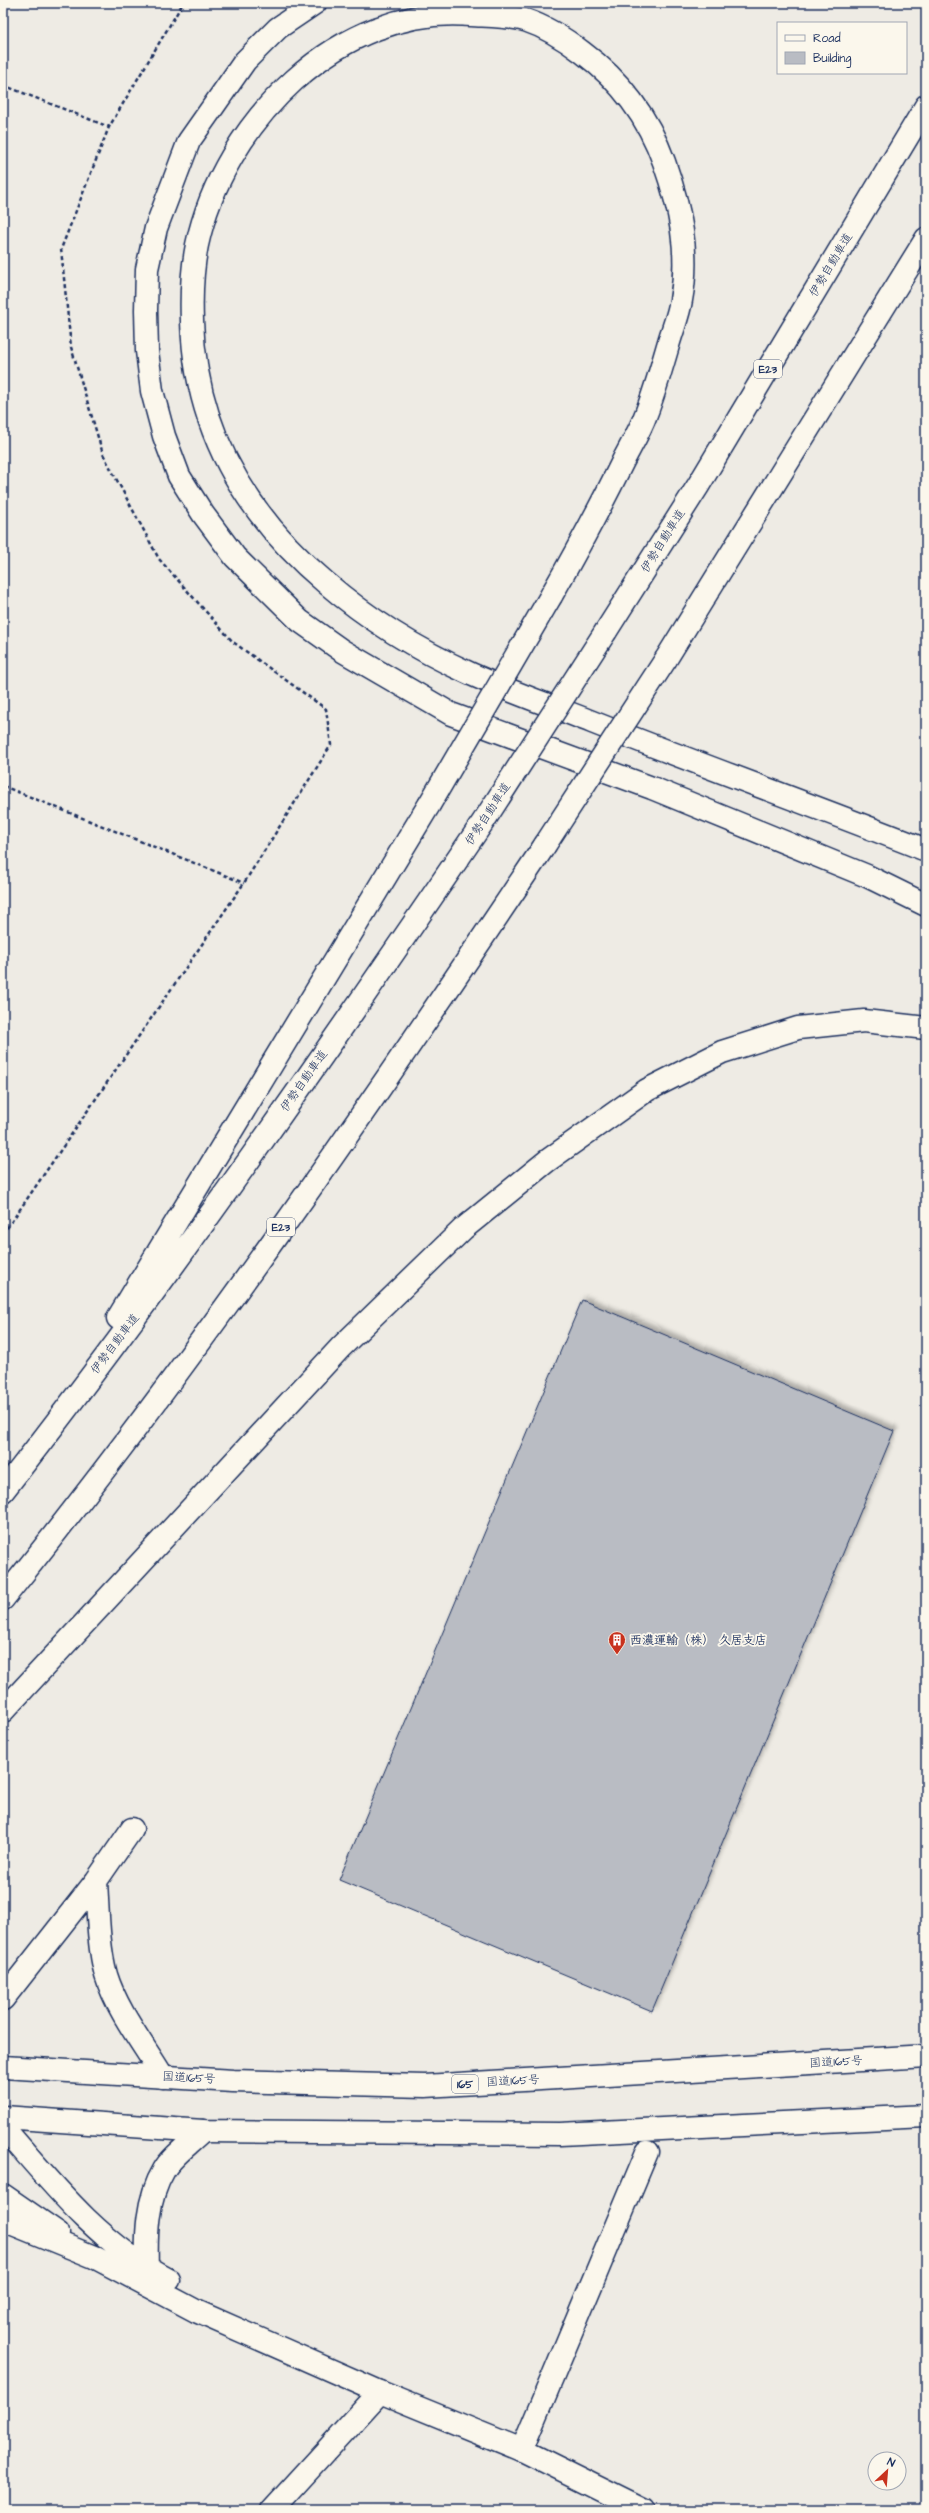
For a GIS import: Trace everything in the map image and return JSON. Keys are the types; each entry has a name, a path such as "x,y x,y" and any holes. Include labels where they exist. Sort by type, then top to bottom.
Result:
{"main road":[{"path":"315,3 278,28 245,61 189,141 156,228 147,269 147,351 152,391 164,436 179,476 203,514 235,557 300,621 341,650 451,714 652,788 867,876 926,905"},
{"path":"48,1434 429,805 551,596 592,523 646,416 681,300 685,244 674,191 658,144 636,105 606,70 564,38 523,20 458,14 401,18 360,34 324,55 282,91 240,144 216,186 197,244 191,288 192,331 196,366 203,402 216,438 238,484 262,519 326,583 398,634 470,674 672,754 926,850"},
{"name":"伊勢自動車道","path":"3,1491 48,1434 199,1231 378,977 485,819 706,472 926,106"},
{"name":"E23","path":"3,1598 100,1474 253,1268 435,1009 545,845 666,659 926,239"},
{"path":"3,1711 341,1347 463,1229 548,1161 647,1090 722,1052 798,1028 864,1021 926,1028"},
{"path":"3,1999 96,1881 132,1829"},
{"path":"96,1881 99,1938 106,1976 120,2007 163,2077"},
{"name":"国道165号","path":"3,2067 163,2077 425,2086 926,2056"},
{"path":"3,2117 203,2131 560,2134 926,2116"},
{"path":"3,2127 81,2216 147,2269 380,2392"},
{"path":"147,2269 146,2240 152,2197 164,2169 203,2131"},
{"path":"522,2450 647,2152"},
{"path":"3,2195 94,2257"},
{"path":"3,2220 94,2257 196,2311 380,2392 522,2450 643,2510"},
{"path":"272,2510 380,2392"}],"path":[{"path":"3,85 109,127 183,3"},
{"path":"3,786 244,883 3,1234"}],"building":[{"name":"西濃運輸（株） 久居支店","path":"582,1300 894,1431 652,2011 339,1880"}],"place":[{"name":"西濃運輸（株） 久居支店","path":"617,1655"}]}
